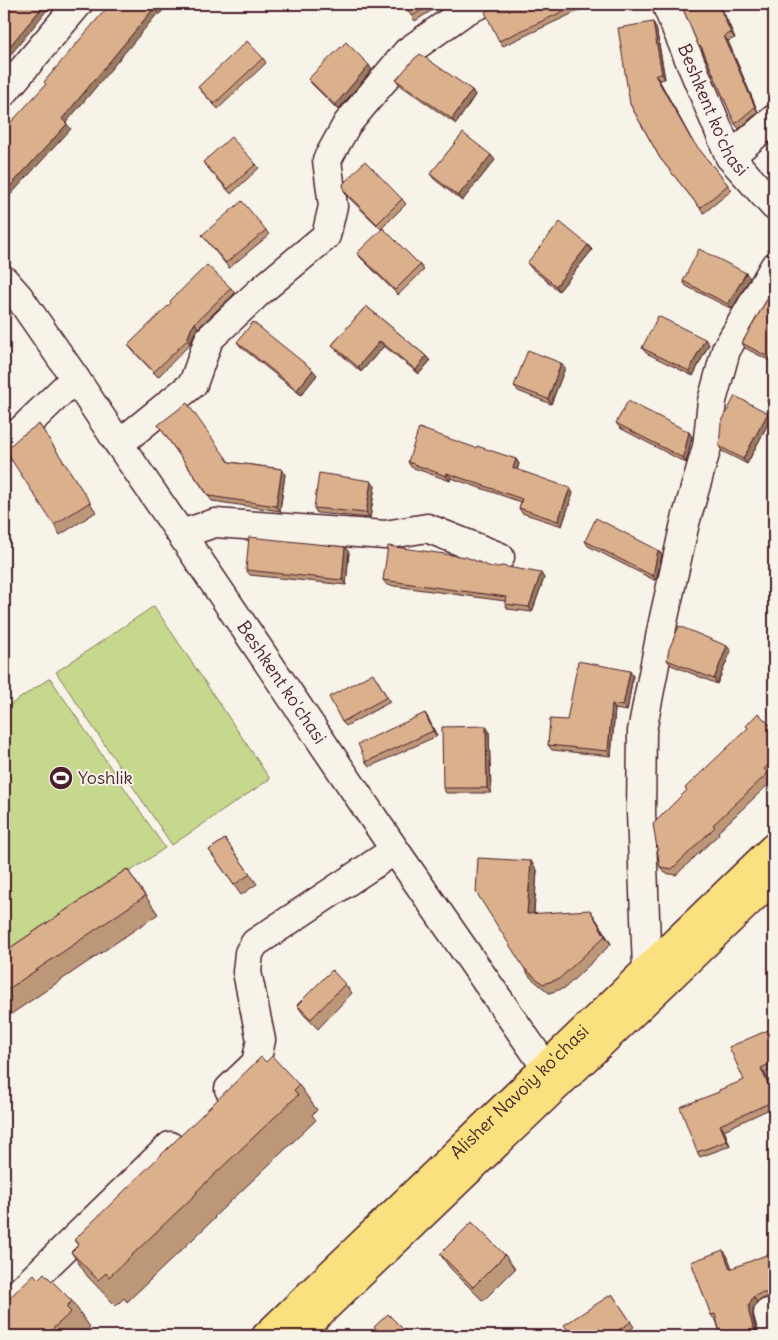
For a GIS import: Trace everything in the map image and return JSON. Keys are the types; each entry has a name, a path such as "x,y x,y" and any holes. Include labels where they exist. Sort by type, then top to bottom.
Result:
{"main road":[{"name":"Alisher Navoiy ko'chasi","path":"296,1336 552,1076 647,969 774,847"},
{"name":"Alisher Navoiy ko'chasi","path":"266,1336 552,1076 650,997 774,878"}],"street":[{"path":"4,92 78,4"},
{"path":"119,444 193,384 209,339 258,293 326,236 333,206 327,160 347,124 407,52 465,11 480,4"},
{"name":"Beshkent ko'chasi","path":"666,4 730,157 774,206"},
{"path":"730,157 774,119"},
{"path":"650,997 640,813 642,731 662,622 686,523 708,447 712,401 726,350 774,267"},
{"name":"Beshkent ko'chasi","path":"4,280 19,297 75,378 395,850 552,1076"},
{"path":"4,447 75,378"},
{"path":"181,534 215,523 385,535 427,528 500,557"},
{"path":"214,1104 256,1063 261,1040 247,972 249,952 255,943 395,850"},
{"path":"4,1307 186,1131"}],"green space":[{"path":"154,606 270,779 172,845 56,672"},
{"name":"Yoshlik","path":"50,678 165,848 4,956 4,709"}],"building":[{"path":"4,4 45,4 4,53"},
{"path":"110,4 160,4 156,10 154,8 62,119 67,124 4,193 4,130 46,84 44,82"},
{"path":"403,4 431,4 412,16"},
{"path":"491,4 579,4 499,41 485,12 490,8"},
{"path":"681,4 718,4 731,33 724,36 755,107 735,124 701,46 699,47"},
{"path":"653,22 662,74 655,75 691,139 728,185 700,208 660,158 630,104 618,28"},
{"path":"247,41 263,58 214,104 198,87"},
{"path":"346,42 369,65 335,105 308,79"},
{"path":"420,54 472,90 452,119 396,80"},
{"path":"463,133 491,155 458,196 430,174"},
{"path":"231,137 256,164 228,189 203,162"},
{"path":"365,161 402,199 377,224 344,191 343,184"},
{"path":"242,201 266,230 226,263 202,235"},
{"path":"560,222 588,245 556,286 527,263"},
{"path":"383,228 420,265 395,290 357,253"},
{"path":"699,249 746,273 728,304 683,281"},
{"path":"207,265 231,288 195,323 187,340 154,372 128,345"},
{"path":"774,287 774,360 742,343"},
{"path":"366,306 426,356 416,370 380,341 358,367 332,345"},
{"path":"658,316 705,339 689,371 642,348"},
{"path":"253,322 313,370 297,390 237,342"},
{"path":"528,350 561,363 548,399 514,386"},
{"path":"774,386 774,404 767,401"},
{"path":"735,396 768,413 743,459 719,446 721,423"},
{"path":"628,401 689,432 683,458 616,423"},
{"path":"187,403 229,462 282,469 276,506 209,496 158,425"},
{"path":"39,424 90,502 54,525 5,450"},
{"path":"419,428 476,448 477,446 516,459 513,468 570,488 558,521 519,508 522,499 447,473 446,476 408,462"},
{"path":"319,473 371,481 366,513 314,508"},
{"path":"596,518 658,550 653,576 585,541"},
{"path":"249,537 345,547 342,580 246,570"},
{"path":"388,546 466,557 491,567 502,566 541,573 529,607 505,604 506,597 383,580"},
{"path":"679,626 727,646 714,679 667,660 669,649"},
{"path":"578,661 630,671 623,706 612,704 608,751 548,745 550,719 567,720"},
{"path":"373,673 387,697 342,722 329,697"},
{"path":"425,713 433,731 366,762 358,744"},
{"path":"758,713 770,725 774,721 774,759 764,769 768,773 713,825 715,827 672,869 660,867 653,824 687,790 685,788 748,728 746,726"},
{"path":"486,726 487,788 443,788 442,727"},
{"path":"225,839 250,874 234,885 209,850"},
{"path":"478,858 531,861 527,914 590,910 605,936 559,979 543,984 524,968 476,892"},
{"path":"127,869 145,896 4,992 4,952"},
{"path":"332,970 345,984 311,1019 297,1005"},
{"path":"773,1028 774,1062 761,1068 774,1101 720,1125 727,1141 697,1152 680,1107 744,1080 729,1047"},
{"path":"272,1056 299,1085 294,1090 298,1095 109,1277 106,1273 98,1280 71,1252 79,1244 74,1240 261,1057 266,1062"},
{"path":"472,1222 505,1255 473,1287 440,1254"},
{"path":"723,1250 730,1269 774,1252 774,1296 769,1293 761,1293 753,1297 749,1305 749,1313 756,1336 721,1336 715,1314 711,1315 691,1262"},
{"path":"44,1273 72,1301 66,1307 71,1312 45,1336 4,1336 4,1303 34,1274 38,1279"},
{"path":"612,1294 631,1322 609,1336 572,1336 564,1325"},
{"path":"388,1314 410,1336 373,1336 378,1331 374,1327"},
{"path":"527,1334 528,1336 494,1336"}],"place":[{"name":"Yoshlik","path":"61,778"}]}
